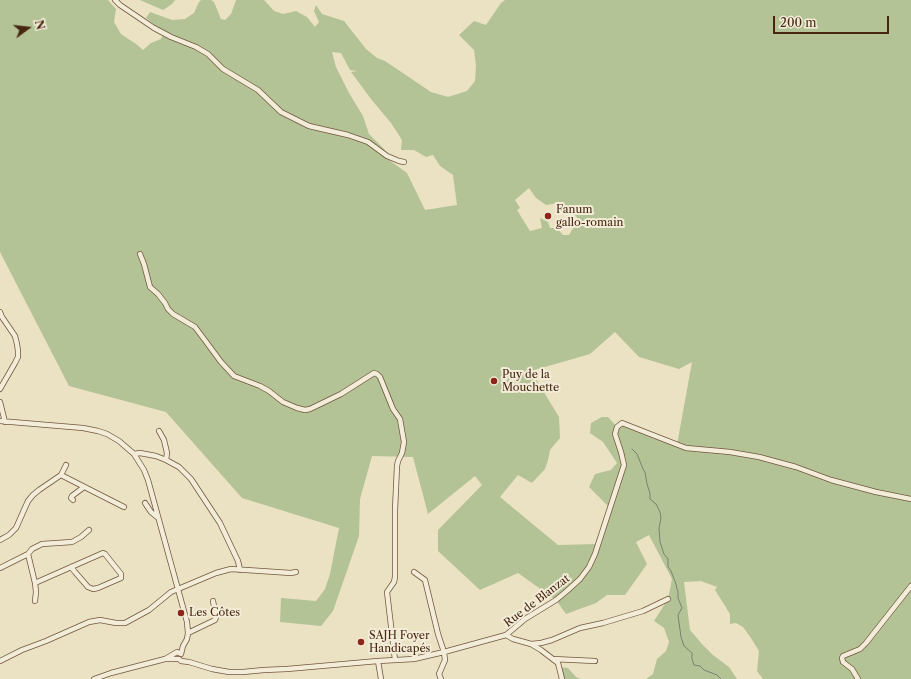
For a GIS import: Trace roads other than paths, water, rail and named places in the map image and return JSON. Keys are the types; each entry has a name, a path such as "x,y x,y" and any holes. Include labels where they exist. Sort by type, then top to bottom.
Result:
{"street":[{"path":"115,0 154,28 208,54 223,69 258,90 281,112 309,126 348,135 368,142 387,156 404,162"},
{"path":"140,254 150,287 158,294 168,309 173,314 195,327 221,362 234,376 260,386 283,402 297,408 305,410 310,409 341,394 374,373 380,377 393,409 400,419 404,442 397,466 395,576 394,582 387,592 395,660"},
{"path":"0,312 15,336 18,344 18,356 0,389"},
{"path":"0,402 2,421 83,428 98,431 119,441 134,454 144,470 148,480 187,622 187,639 178,656"},
{"name":"Rue de Blanzat","path":"94,679 165,658 178,656 182,661 212,670 243,672 414,658 444,652 506,635 525,619 556,600 580,579 589,567 595,554 624,465 615,434 617,427 622,423 686,448 759,456 796,467 831,480 876,492 911,499"},
{"path":"159,431 164,440 166,460"},
{"path":"134,454 140,453 156,456 166,460 180,467 191,479 220,523 238,561 240,570"},
{"path":"0,540 10,535 16,528 28,501 33,495 61,475 66,466"},
{"path":"61,475 124,507"},
{"path":"73,500 71,498 72,496 84,487"},
{"path":"145,503 151,512 158,517"},
{"path":"0,568 28,554 32,549 42,544 72,542 89,530"},
{"path":"35,583 103,553 121,574 121,578 93,589 88,587 74,572 72,567"},
{"path":"28,554 35,583 35,601"},
{"path":"0,661 27,647 46,641 89,622 100,620 125,623 149,610 171,592 216,573 231,570 296,572"},
{"path":"414,572 425,580 438,634 444,652 445,660 439,674 440,679"},
{"path":"858,679 852,669 843,662 843,656 860,649 866,643 911,586"},
{"path":"531,644 552,640 580,628 643,611 668,599"},
{"path":"188,633 215,620 216,617 213,601"},
{"path":"506,635 513,639 531,644 553,659 558,663 562,679"},
{"path":"553,659 595,661"},
{"path":"378,661 381,679"}],"waterway":[{"path":"632,449 637,454 645,472 650,499 656,504 660,512 660,542 664,554 668,559 668,567 676,584 678,598 682,608 678,615 681,637 684,646 692,653 694,665 700,666 704,670 717,675 721,679"}],"place":[{"name":"Fanum gallo-romain","path":"548,216"},
{"name":"Puy de la Mouchette","path":"494,381"},
{"name":"Les Côtes","path":"181,613"},
{"name":"SAJH Foyer Handicapés","path":"361,642"}]}
